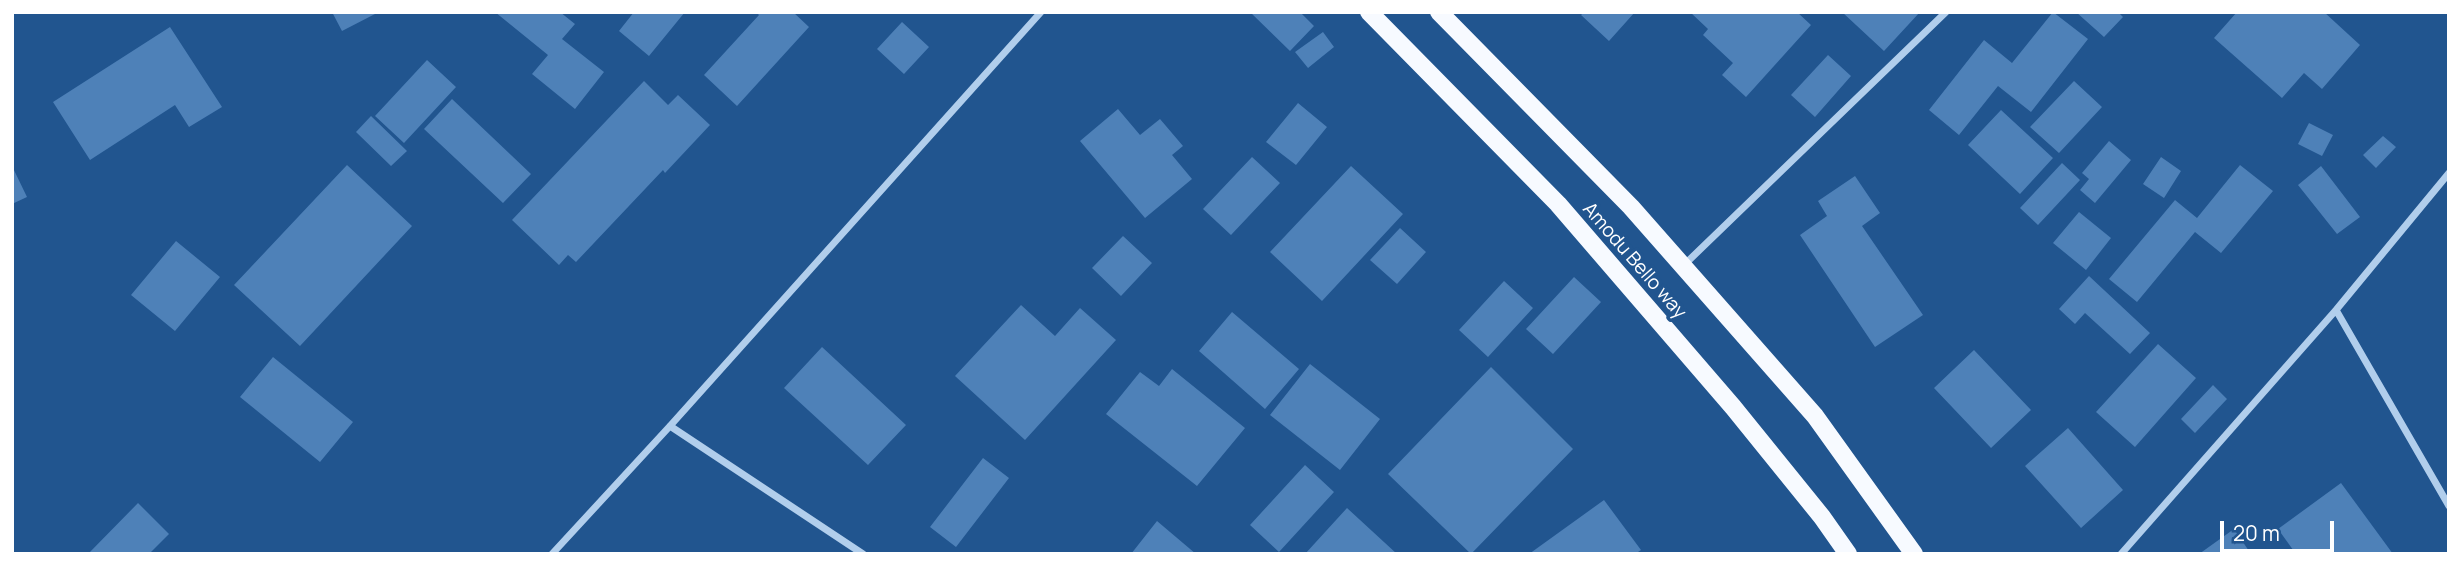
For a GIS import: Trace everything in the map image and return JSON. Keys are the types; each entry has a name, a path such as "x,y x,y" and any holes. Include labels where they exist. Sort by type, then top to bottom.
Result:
{"main road":[{"name":"Amodu Bello way","path":"1369,12 1558,204 1733,407 1822,517 1848,554"},
{"name":"Amodu Bello way","path":"1439,12 1631,207 1815,416 1914,554"}],"street":[{"path":"552,554 1041,12"},
{"path":"1683,266 1946,12"},
{"path":"2121,554 2336,310 2449,173"},
{"path":"2336,310 2449,506"},
{"path":"670,426 863,554"}],"building":[{"path":"332,12 374,12 375,14 342,31"},
{"path":"495,12 560,12 575,24 562,39 604,72 575,109 532,74 548,55"},
{"path":"634,12 685,12 649,56 619,31"},
{"path":"756,12 793,12 809,27 737,106 704,75 759,15"},
{"path":"1250,12 1300,12 1314,26 1290,51"},
{"path":"1584,12 1635,12 1609,41 1581,15"},
{"path":"1690,12 1797,12 1811,25 1746,97 1722,75 1733,63 1703,35 1708,29"},
{"path":"1842,12 1920,12 1884,51"},
{"path":"2053,12 2088,39 2031,112 1998,86 1959,135 1929,110 1984,40 2012,63"},
{"path":"2076,12 2118,12 2123,17 2104,37"},
{"path":"2237,12 2324,12 2360,45 2322,89 2304,73 2282,98 2214,38"},
{"path":"902,22 929,47 904,74 877,49"},
{"path":"170,27 222,107 189,127 175,105 90,160 53,102"},
{"path":"1323,32 1334,47 1308,68 1295,52"},
{"path":"1828,55 1851,76 1815,117 1791,95"},
{"path":"427,60 456,87 404,143 375,116"},
{"path":"644,81 668,105 678,95 710,125 665,173 663,170 576,262 568,255 559,265 512,220"},
{"path":"2074,81 2102,107 2059,153 2030,127"},
{"path":"452,99 531,174 503,203 424,129"},
{"path":"1298,103 1327,127 1296,165 1266,142"},
{"path":"1118,109 1140,135 1160,119 1183,146 1172,155 1192,179 1145,218 1080,141"},
{"path":"2001,110 2053,158 2020,194 1968,145"},
{"path":"371,116 407,151 391,166 356,132"},
{"path":"2309,123 2333,135 2322,156 2298,144"},
{"path":"2383,136 2396,147 2376,168 2363,155"},
{"path":"2109,141 2131,160 2095,203 2080,190 2089,179 2082,173"},
{"path":"1252,157 1280,183 1231,235 1203,209"},
{"path":"2161,157 2181,171 2164,198 2143,184"},
{"path":"2062,163 2080,180 2038,225 2020,208"},
{"path":"347,165 412,226 300,346 234,285"},
{"path":"2240,165 2273,191 2221,253 2195,232 2137,302 2109,279 2175,200 2197,218"},
{"path":"12,166 27,197 12,204"},
{"path":"1351,166 1403,214 1322,301 1270,252"},
{"path":"2321,166 2360,217 2337,234 2298,185"},
{"path":"1855,176 1880,213 1862,226 1923,315 1875,347 1800,235 1827,216 1818,201"},
{"path":"2079,212 2111,238 2086,270 2053,243"},
{"path":"1400,228 1426,252 1397,284 1370,260"},
{"path":"1123,236 1152,263 1121,296 1092,268"},
{"path":"176,241 220,277 175,331 131,295"},
{"path":"2089,276 2150,333 2130,354 2085,313 2075,324 2059,309"},
{"path":"1574,277 1601,302 1553,354 1526,329"},
{"path":"1504,281 1533,308 1488,357 1459,330"},
{"path":"1021,305 1055,336 1080,308 1116,340 1025,440 955,376"},
{"path":"1232,312 1299,369 1265,409 1199,351"},
{"path":"2158,344 2196,378 2135,447 2096,412"},
{"path":"822,347 906,425 868,465 784,388"},
{"path":"1974,350 2031,410 1991,448 1934,388"},
{"path":"273,357 353,422 320,462 240,397"},
{"path":"1310,364 1380,419 1340,470 1270,415"},
{"path":"1491,367 1573,449 1471,554 1388,474"},
{"path":"1172,369 1245,428 1197,486 1106,414 1140,372 1159,386"},
{"path":"2213,385 2227,399 2195,433 2181,419"},
{"path":"2068,428 2123,490 2081,528 2025,466"},
{"path":"983,458 1009,478 956,547 930,527"},
{"path":"1305,465 1334,492 1279,552 1250,525"},
{"path":"2341,483 2393,554 2296,554 2278,529"},
{"path":"1604,500 1641,550 1635,554 1529,554"},
{"path":"138,503 169,534 149,554 88,554"},
{"path":"1347,508 1397,554 1305,554"},
{"path":"1157,521 1196,554 1131,554"},
{"path":"2234,529 2251,554 2199,554"}]}
